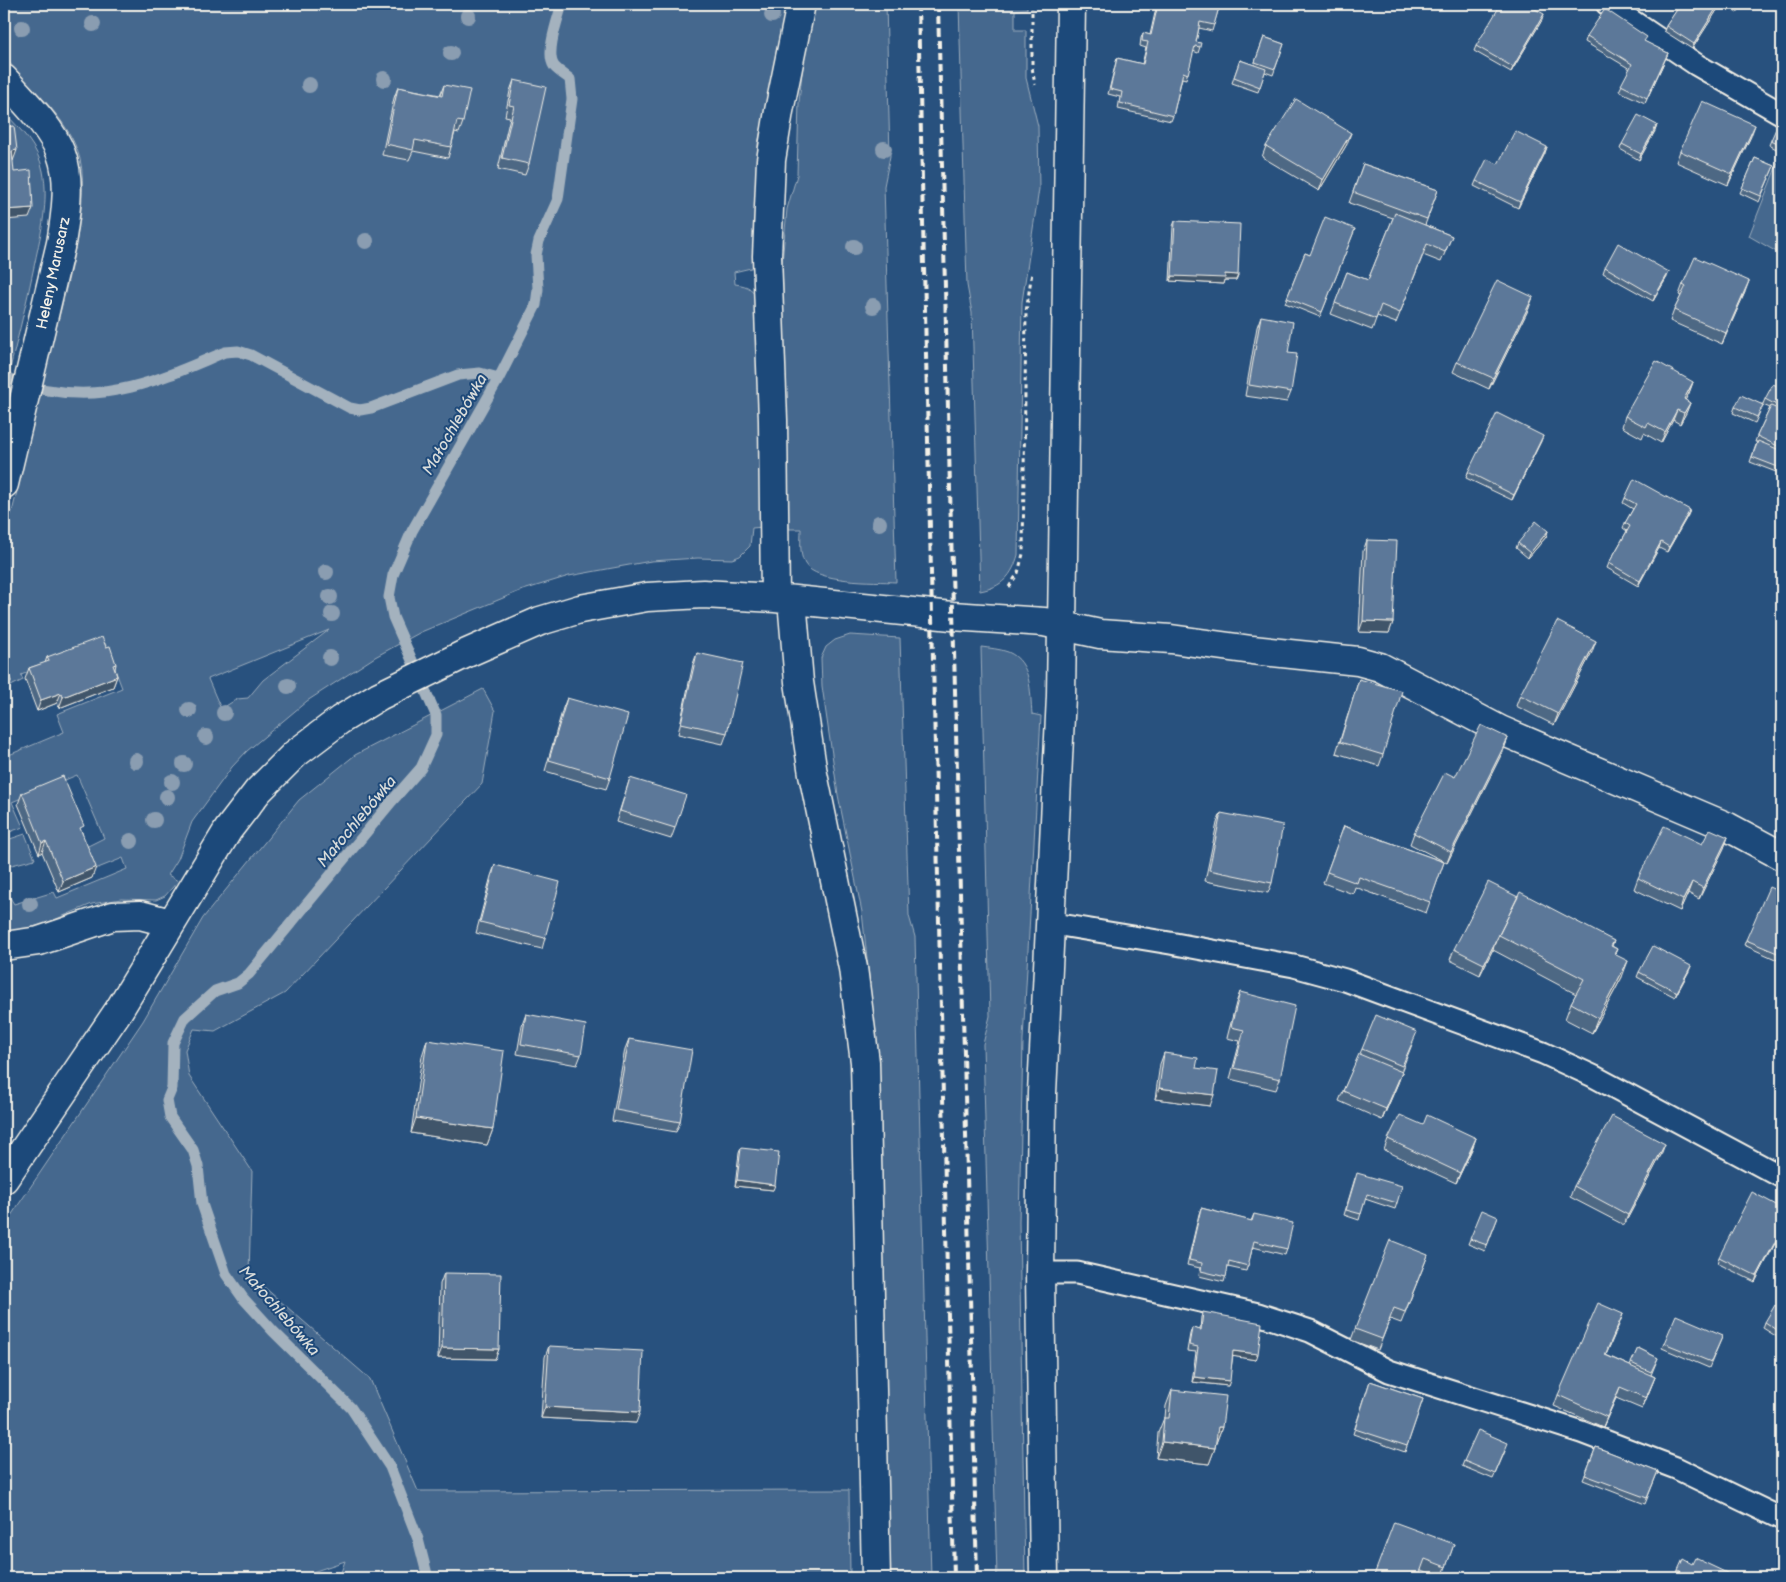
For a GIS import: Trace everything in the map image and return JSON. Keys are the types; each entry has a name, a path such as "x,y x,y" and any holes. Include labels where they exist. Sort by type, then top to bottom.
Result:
{"street":[{"path":"801,4 771,160 767,246 784,599 814,774 853,968 865,1062 876,1578"},
{"path":"1044,1578 1040,1273 1042,1092 1048,923 1061,696 1071,4"},
{"name":"Heleny Marusarz","path":"4,79 56,139 68,176 61,243 4,484"},
{"path":"4,1179 119,1010 228,830 258,791 295,754 340,720 379,696 466,653 540,621 580,609 638,599 703,594 784,599 952,616 1044,622 1100,634 1171,639 1358,661 1380,667 1500,730 1728,827 1782,856"},
{"path":"4,946 39,941 113,916 140,915 170,923"}],"lane":[{"path":"1607,4 1697,65 1782,114"},
{"path":"1048,923 1275,962 1345,980 1543,1053 1593,1076 1782,1177"},
{"path":"1040,1273 1077,1273 1258,1314 1302,1328 1389,1371 1581,1432 1676,1468 1782,1519"}],"path":[{"path":"1032,4 1032,67 1036,89"},
{"path":"1004,590 1010,586 1018,573 1023,554 1026,312 1032,270"}],"shaded area":[{"path":"4,4 789,4 758,143 755,267 734,272 735,284 751,289 757,303 763,527 752,528 750,546 740,556 732,559 698,558 651,561 569,576 520,591 421,632 375,657 307,701 247,751 232,767 192,822 178,859 168,875 178,881 165,896 156,900 121,899 92,904 42,925 4,932 4,888 14,904 54,892 57,898 127,869 123,858 93,870 84,848 104,838 77,775 12,802 23,827 4,834 4,757 64,732 57,714 122,688 105,643 21,675 23,680 9,687 4,674 4,537 13,508 66,290 78,232 83,180 80,159 75,144 67,130 48,104 4,56","holes":["329,630 263,680 248,698 237,699 221,709 208,679"]},
{"path":"814,4 886,4 890,156 884,186 896,582 847,580 821,575 811,570 805,564 802,556 801,529 789,529 782,263 787,209 797,175 799,102 804,53"},
{"path":"959,4 1027,4 1027,9 1015,10 1015,30 1026,30 1026,78 1038,126 1039,189 1022,302 1018,555 1013,569 1005,579 994,587 980,591 972,313 967,285"},
{"path":"4,112 28,139 41,162 45,194 44,217 37,251 4,392"},
{"path":"1782,152 1782,255 1749,236"},
{"path":"850,635 900,638 909,916 915,937 931,1578 890,1578 880,1078 862,912 838,795 822,686 821,658 826,647 835,640"},
{"path":"981,647 1008,652 1022,663 1026,670 1030,687 1032,714 1041,716 1023,1040 1019,1222 1025,1578 997,1578 983,1044 990,1016"},
{"path":"483,689 495,711 482,784 285,993 215,1031 194,1029 185,1050 189,1076 252,1171 249,1274 370,1379 418,1491 849,1490 850,1578 339,1578 345,1561 295,1578 4,1578 4,1226 143,1021 203,918 299,800 355,755"},
{"path":"25,834 35,859 4,867 4,841"}],"building":[{"path":"1158,4 1220,4 1214,25 1200,22 1196,42 1201,43 1200,47 1195,46 1188,74 1183,72 1173,116 1120,103 1122,92 1110,89 1117,58 1143,64 1148,42 1142,41 1143,33 1151,35"},
{"path":"1501,4 1526,4 1544,14 1513,67 1476,46"},
{"path":"1678,4 1719,4 1694,44 1666,26 1680,5"},
{"path":"1605,9 1647,37 1644,41 1668,53 1647,98 1621,85 1632,64 1587,36"},
{"path":"1264,37 1284,44 1275,69 1255,62"},
{"path":"1240,60 1266,69 1260,87 1234,77"},
{"path":"514,80 546,87 529,164 502,158 514,106 509,105"},
{"path":"444,85 470,90 463,122 457,121 451,147 415,140 413,150 386,144 398,87 442,96"},
{"path":"1296,99 1351,133 1323,180 1266,146"},
{"path":"1702,101 1755,125 1732,174 1680,151"},
{"path":"1638,115 1657,125 1641,154 1622,144"},
{"path":"1779,122 1782,124 1782,145 1771,140"},
{"path":"14,126 17,150 12,151 14,172 31,170 33,208 4,210 4,127"},
{"path":"1515,131 1547,147 1520,202 1476,181 1487,159 1498,164"},
{"path":"1755,158 1774,166 1761,196 1742,188"},
{"path":"1363,164 1438,190 1427,219 1353,192"},
{"path":"1395,213 1452,236 1445,252 1427,244 1400,313 1381,305 1376,319 1335,303 1347,272 1368,280"},
{"path":"1325,217 1355,229 1322,312 1287,298 1305,253 1310,255"},
{"path":"1175,221 1240,224 1238,275 1225,274 1225,278 1172,276"},
{"path":"1618,243 1669,272 1655,296 1605,267"},
{"path":"1695,257 1749,281 1726,333 1674,310 1686,286 1683,284"},
{"path":"1497,280 1533,297 1493,378 1457,362"},
{"path":"1261,316 1293,322 1288,353 1297,354 1291,392 1249,385"},
{"path":"1656,361 1693,382 1684,399 1690,403 1684,413 1677,410 1665,432 1648,423 1646,427 1625,416"},
{"path":"1773,384 1782,388 1782,408 1765,399"},
{"path":"1741,395 1763,405 1757,417 1735,407"},
{"path":"1771,406 1782,411 1782,448 1757,436"},
{"path":"1497,413 1543,436 1514,495 1468,472"},
{"path":"1758,441 1782,451 1778,467 1752,457"},
{"path":"1634,479 1690,510 1669,547 1661,542 1640,581 1609,563 1630,526 1625,523 1636,504 1625,498"},
{"path":"1536,521 1548,531 1530,553 1518,543"},
{"path":"1367,540 1397,541 1393,622 1363,621"},
{"path":"1557,621 1596,641 1558,714 1520,695"},
{"path":"102,637 106,647 110,646 116,664 113,665 117,676 63,697 61,693 41,700 29,668 49,661 47,657"},
{"path":"697,653 743,663 727,733 681,723"},
{"path":"4,664 11,681 4,684"},
{"path":"1359,679 1402,691 1383,755 1340,742"},
{"path":"567,698 628,715 610,778 549,760"},
{"path":"1481,725 1508,738 1451,852 1414,833 1445,772 1455,777"},
{"path":"63,776 84,826 80,828 96,867 63,881 46,841 42,843 22,793"},
{"path":"630,778 686,795 675,828 620,811"},
{"path":"1221,813 1283,825 1272,883 1209,870"},
{"path":"1344,826 1444,862 1430,902 1359,877 1357,883 1327,872"},
{"path":"1664,826 1702,844 1710,829 1728,837 1703,888 1692,882 1683,900 1638,878"},
{"path":"495,865 560,882 545,938 480,922"},
{"path":"1488,882 1518,897 1484,964 1454,949"},
{"path":"1769,887 1782,893 1782,955 1746,940"},
{"path":"1520,892 1614,941 1611,946 1617,949 1614,954 1628,961 1598,1018 1571,1003 1584,979 1499,935"},
{"path":"1653,946 1691,966 1677,992 1639,972"},
{"path":"1240,992 1295,1006 1280,1079 1234,1068 1244,1030 1231,1027"},
{"path":"526,1014 586,1025 581,1055 521,1044"},
{"path":"1376,1015 1417,1032 1402,1066 1362,1049"},
{"path":"629,1039 692,1050 680,1122 616,1110"},
{"path":"427,1040 504,1051 493,1129 416,1118"},
{"path":"1164,1053 1198,1058 1196,1068 1218,1071 1214,1095 1159,1088"},
{"path":"1359,1054 1402,1072 1386,1109 1343,1091"},
{"path":"1400,1115 1423,1125 1427,1115 1476,1138 1460,1173 1388,1139"},
{"path":"1612,1116 1665,1144 1628,1215 1574,1186"},
{"path":"741,1148 779,1152 775,1185 737,1180"},
{"path":"1357,1173 1402,1186 1397,1203 1367,1194 1361,1214 1346,1210"},
{"path":"1752,1192 1782,1208 1782,1229 1757,1276 1719,1257"},
{"path":"1201,1208 1252,1221 1254,1214 1293,1223 1287,1249 1254,1241 1248,1266 1229,1261 1226,1277 1201,1271 1202,1263 1189,1260"},
{"path":"1482,1210 1498,1217 1487,1245 1470,1239"},
{"path":"1390,1240 1428,1255 1405,1312 1394,1308 1382,1339 1355,1329"},
{"path":"444,1273 501,1274 499,1349 442,1348"},
{"path":"1598,1303 1623,1314 1605,1355 1655,1377 1646,1398 1620,1387 1607,1417 1558,1395"},
{"path":"1775,1305 1782,1310 1782,1333 1765,1322"},
{"path":"1203,1312 1262,1323 1258,1354 1233,1351 1230,1381 1194,1377 1198,1347 1189,1345 1192,1328 1201,1330"},
{"path":"1676,1315 1723,1335 1711,1362 1664,1343"},
{"path":"549,1346 643,1351 640,1412 545,1407"},
{"path":"1638,1348 1658,1358 1651,1372 1631,1363"},
{"path":"1370,1381 1423,1399 1407,1446 1355,1429"},
{"path":"1172,1390 1226,1396 1222,1427 1218,1427 1215,1448 1162,1442 1164,1418 1169,1418"},
{"path":"1478,1430 1508,1443 1495,1474 1464,1461"},
{"path":"1596,1447 1658,1471 1647,1498 1585,1475"},
{"path":"1394,1522 1454,1544 1446,1567 1425,1559 1418,1578 1373,1578"},
{"path":"1695,1558 1729,1574 1727,1578 1686,1578 1687,1575 1678,1570 1683,1559 1692,1564"},
{"path":"1282,1573 1305,1578 1281,1578"}],"waterway":[{"name":"Małochlebówka","path":"428,1578 418,1539 390,1467 351,1408 273,1331 243,1298 226,1274 202,1204 198,1166 193,1150 170,1117 167,1100 172,1088 173,1043 185,1018 215,991 238,983 249,974 421,768 436,735 436,715 393,617 389,597 393,575 412,531 499,378 536,305 538,289 536,255 539,241 558,199 572,99 570,79 554,66 551,53 553,36 562,4"},
{"path":"4,377 42,389 72,393 95,393 140,385 225,352 238,351 251,355 350,408 360,410 371,408 458,375 480,373 499,378"}],"railway":[{"path":"918,4 954,1578"},
{"path":"938,4 977,1578"}]}
